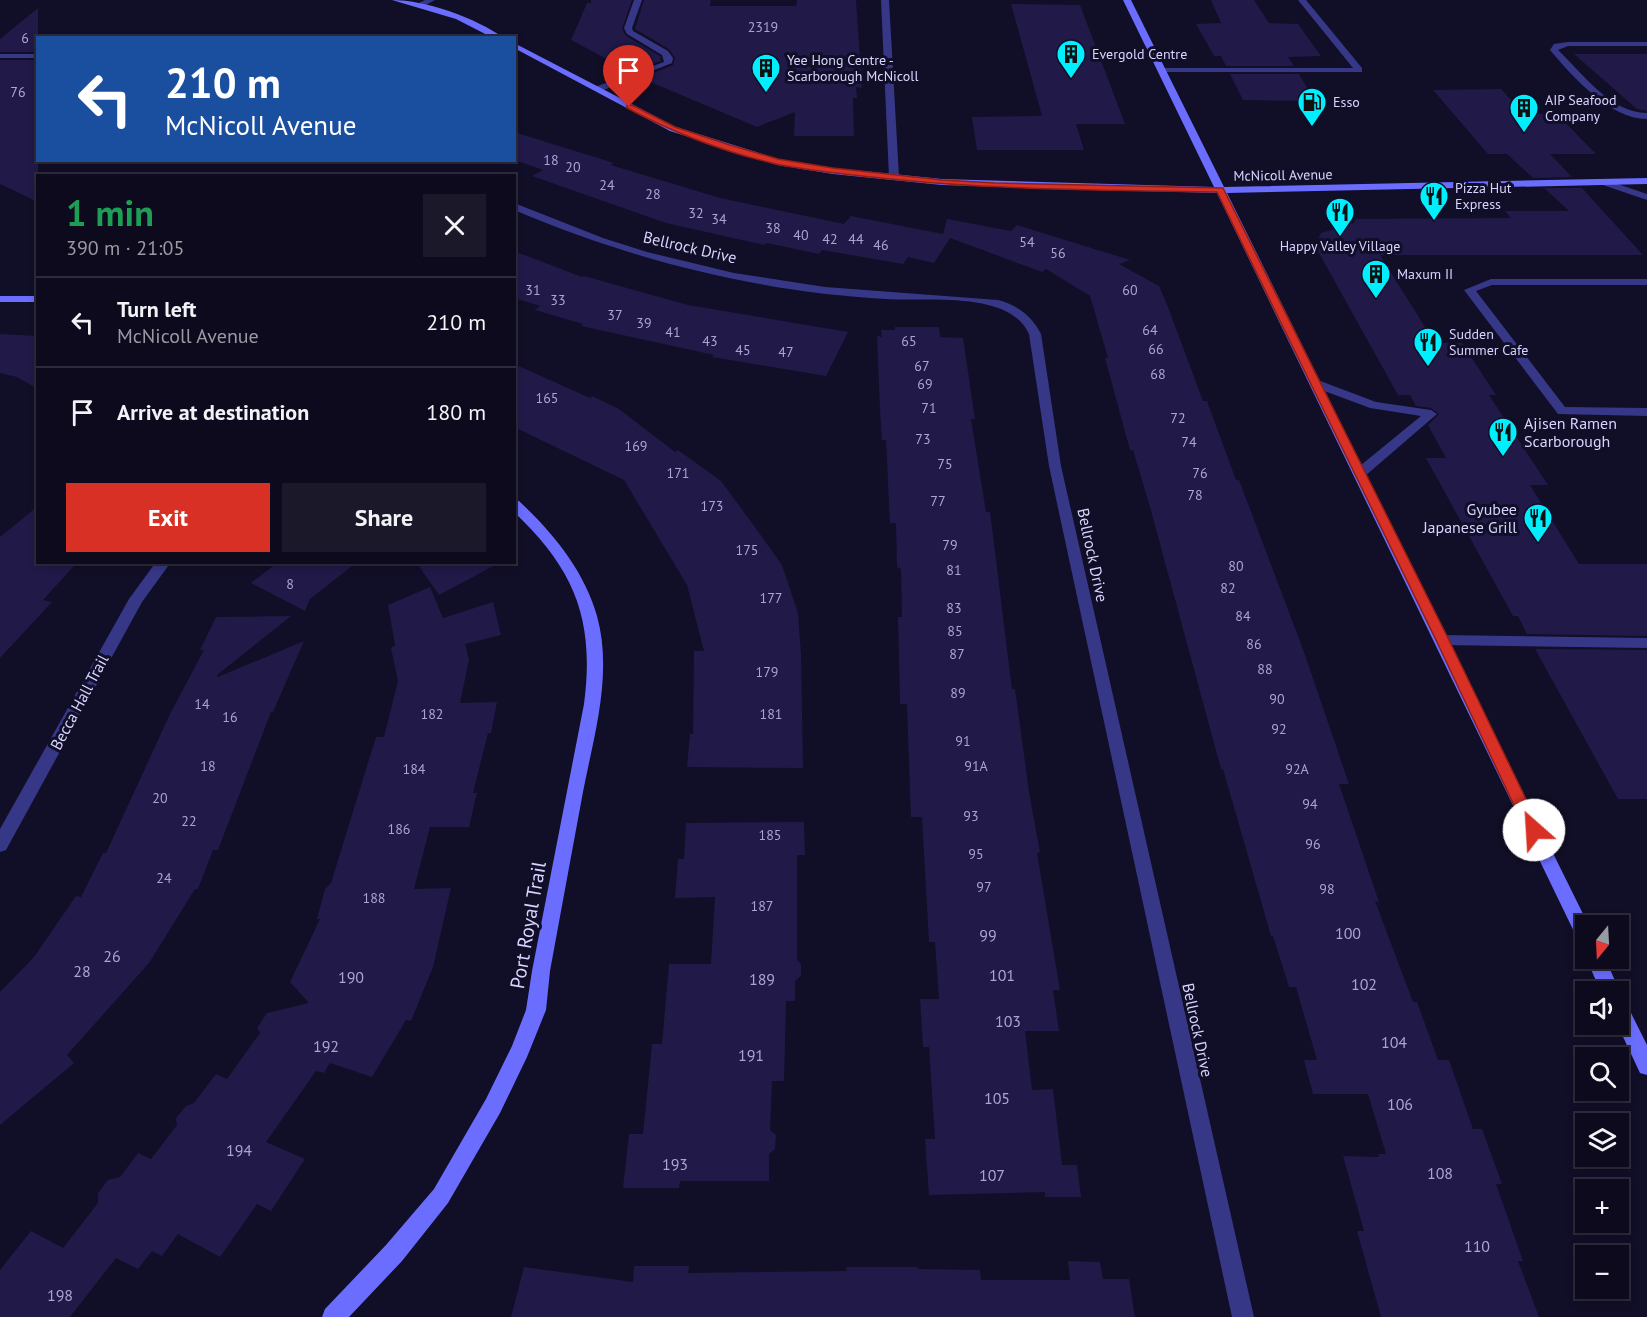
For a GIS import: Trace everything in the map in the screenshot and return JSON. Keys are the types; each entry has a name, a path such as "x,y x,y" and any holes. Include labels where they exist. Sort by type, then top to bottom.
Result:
{"main road":[{"path":"396,0 459,17 496,36"},
{"path":"1127,0 1575,915"},
{"name":"McNicoll Avenue","path":"516,46 673,129 777,162 894,177 995,185 1220,190 1647,181"},
{"path":"0,298 36,299"},
{"name":"Port Royal Trail","path":"333,1317 394,1253 441,1196 494,1106 536,1010 541,970 593,699 595,648 590,617 575,577 559,549 516,506"},
{"path":"1629,1029 1647,1066"}],"street":[{"path":"419,5 431,0"},
{"path":"598,89 668,63 669,58 666,53 630,32 628,28 638,0"},
{"path":"885,0 894,177"},
{"path":"1161,70 1359,70 1302,0"},
{"path":"1647,44 1568,44 1557,46 1554,50 1609,104 1636,116 1647,116"},
{"path":"0,56 36,56"},
{"path":"1603,182 1647,196"},
{"name":"Bellrock Drive","path":"516,207 560,227 635,253 701,269 782,285 872,295 934,296 1001,304 1029,322 1035,334 1055,466 1243,1317"},
{"path":"1647,282 1491,282 1469,290 1562,411 1647,412"},
{"path":"1315,383 1374,405 1431,414 1399,438 1360,473"},
{"name":"Becca Hall Trail","path":"0,845 136,599 162,564"},
{"path":"1442,640 1647,643"}],"building":[{"path":"591,0 632,0 622,29 626,36 660,56 661,61 631,72 571,40 587,3 591,3"},
{"path":"644,0 711,0 710,6 796,6 797,0 856,0 862,88 856,87 857,98 853,98 854,136 794,136 795,112 757,127 641,78 673,65 675,58 669,49 635,29"},
{"path":"1211,0 1254,0 1269,23 1298,24 1321,56 1288,57 1294,66 1226,66 1221,56 1214,56 1196,24 1221,23"},
{"name":"Evergold Centre","path":"1011,4 1080,5 1125,124 1076,124 1084,150 977,150 972,117 1042,116"},
{"path":"38,8 36,52 0,52 0,39"},
{"path":"1574,54 1647,54 1647,111 1637,109"},
{"path":"0,60 36,60 38,174 36,174 36,201 0,184"},
{"path":"1230,74 1299,74 1315,101 1243,100"},
{"name":"AIP Seafood Company","path":"1501,89 1524,114 1557,114 1596,154 1550,154 1572,177 1533,178 1507,154 1488,154 1433,90"},
{"path":"516,133 614,163 611,165 720,198 844,224 851,216 943,234 947,219 1011,231 1017,225 1130,260 1119,264 1159,286 1203,401 1207,401 1236,480 1239,480 1304,652 1349,784 1339,784 1379,902 1375,901 1413,1002 1417,1002 1438,1060 1449,1060 1473,1129 1482,1129 1502,1184 1496,1184 1523,1261 1518,1261 1539,1317 1381,1317 1357,1231 1364,1231 1343,1156 1379,1157 1378,1154 1386,1154 1368,1094 1313,1094 1304,1060 1317,1060 1296,987 1289,987 1273,936 1271,936 1223,769 1221,769 1150,507 1133,450 1130,450 1105,358 1108,358 1090,296 1046,269 1042,272 950,238 934,263 908,257 903,264 822,250 819,254 767,243 764,245 666,223 532,176 543,170 516,161"},
{"path":"1544,188 1582,188 1643,255 1380,255 1435,343 1462,343 1496,395 1489,395 1548,485 1530,485 1579,564 1647,564 1647,636 1527,634 1518,616 1513,616 1426,458 1446,458 1428,425 1439,414 1431,408 1416,406 1410,395 1398,395 1315,246 1321,233 1354,223 1355,219 1511,218 1505,211 1569,211"},
{"path":"516,252 582,277 688,305 848,332 826,376 712,357 714,355 581,326 583,324 535,310 540,306 516,299"},
{"path":"895,327 939,327 940,337 963,338 975,419 971,419 986,512 990,512 1012,689 1015,689 1040,852 1037,853 1060,990 1053,990 1059,1031 1025,1031 1032,1090 1053,1089 1062,1165 1077,1165 1081,1197 1045,1197 1045,1192 929,1195 925,1139 935,1139 929,1047 923,1047 920,999 939,999 935,942 929,942 922,817 911,817 907,704 900,704 898,617 902,617 901,569 897,567 896,523 890,523 886,440 882,440 877,336 882,337 881,330 895,330"},
{"path":"0,334 36,336 36,388 17,377 0,373"},
{"path":"516,365 619,409 675,452 678,450 721,481 782,565 798,613 803,768 687,767 690,734 693,734 694,651 704,651 687,585 624,480 516,428"},
{"path":"36,508 36,564 74,566 43,600 52,602 0,658 0,537"},
{"path":"275,564 354,564 310,599 305,611 251,583"},
{"path":"417,564 497,564 439,595"},
{"path":"430,587 443,618 493,602 501,635 465,644 469,660 460,703 497,702 491,733 488,733 473,793 477,793 469,827 430,827 414,889 451,888 433,967 411,1021 406,1020 372,1077 330,1063 324,1073 316,1071 266,1142 305,1159 271,1211 257,1204 220,1257 178,1234 162,1256 152,1251 138,1269 116,1258 70,1317 0,1317 0,1270 31,1231 63,1248 98,1203 98,1193 108,1180 120,1177 138,1153 151,1159 177,1125 176,1118 186,1106 194,1103 216,1074 227,1079 260,1033 257,1028 267,1013 309,1003 290,982 320,919 317,919 325,889 331,883 376,737 384,737 398,681 391,648 395,645 388,605"},
{"path":"291,616 217,675 218,677 304,641 273,712 271,712 218,850 213,850 198,889 195,889 149,963 67,1055 74,1063 0,1125 0,992 34,957 76,896 81,897 103,853 106,853 170,714 204,650 200,650 216,617"},
{"path":"1535,649 1647,650 1647,799 1618,799"},
{"path":"804,822 805,855 797,855 797,960 801,964 801,976 795,981 795,1001 786,1001 784,1081 772,1081 770,1130 776,1135 775,1149 769,1154 769,1181 680,1181 679,1188 623,1188 629,1134 643,1134 652,1044 662,1044 669,964 711,964 715,897 675,898 678,859 684,859 686,823"},
{"path":"1068,1261 1100,1262 1103,1279 1129,1279 1135,1317 511,1317 524,1267 633,1282 634,1266 689,1266 688,1273 847,1271 846,1267 917,1267 918,1269 980,1270 981,1280 1070,1280"}],"place":[{"name":"Evergold Centre","path":"1071,80"},
{"name":"Yee Hong Centre - Scarborough McNicoll","path":"766,94"},
{"name":"Esso","path":"1312,128"},
{"name":"AIP Seafood Company","path":"1524,134"},
{"name":"Pizza Hut Express","path":"1434,222"},
{"name":"Happy Valley Village","path":"1340,238"},
{"name":"Maxum II","path":"1376,300"},
{"name":"Sudden Summer Cafe","path":"1428,368"},
{"name":"Ajisen Ramen Scarborough","path":"1503,458"},
{"name":"Gyubee Japanese Grill","path":"1538,544"}],"route":[{"path":"629,107 673,129 727,147 777,162 833,171 995,185 1220,190 1534,830"}]}
